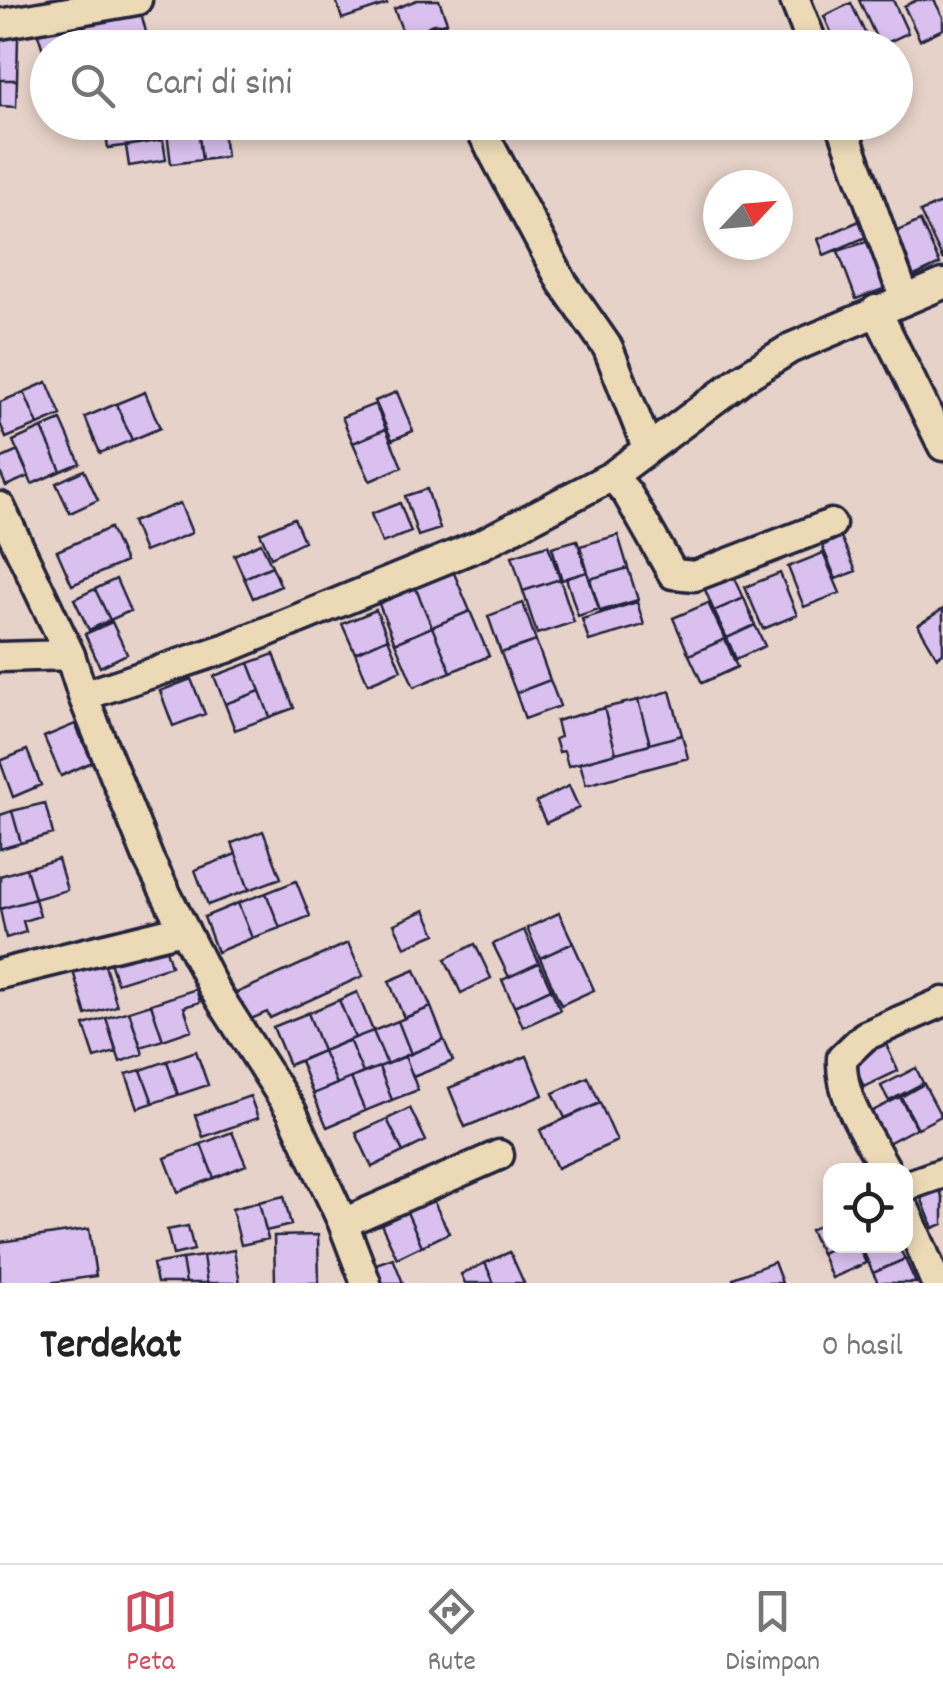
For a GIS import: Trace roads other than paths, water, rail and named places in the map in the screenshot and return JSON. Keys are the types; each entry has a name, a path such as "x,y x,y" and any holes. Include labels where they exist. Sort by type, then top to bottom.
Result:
{"street":[{"path":"0,24 137,0"},
{"path":"795,0 807,30"},
{"path":"487,140 562,282 608,348 648,447"},
{"path":"848,140 905,300"},
{"path":"83,696 227,648 482,544 612,476 791,348 943,284"},
{"path":"876,310 943,446"},
{"path":"612,476 644,520 665,563 673,574 682,577 695,576 832,524"},
{"path":"0,507 70,655 149,860 214,989 292,1112 366,1283"},
{"path":"0,658 70,655"},
{"path":"0,974 183,929"},
{"path":"882,1163 849,1103 841,1076 842,1058 865,1036 943,1002"},
{"path":"343,1224 499,1155"},
{"path":"913,1183 943,1172"},
{"path":"913,1229 936,1283"}]}
